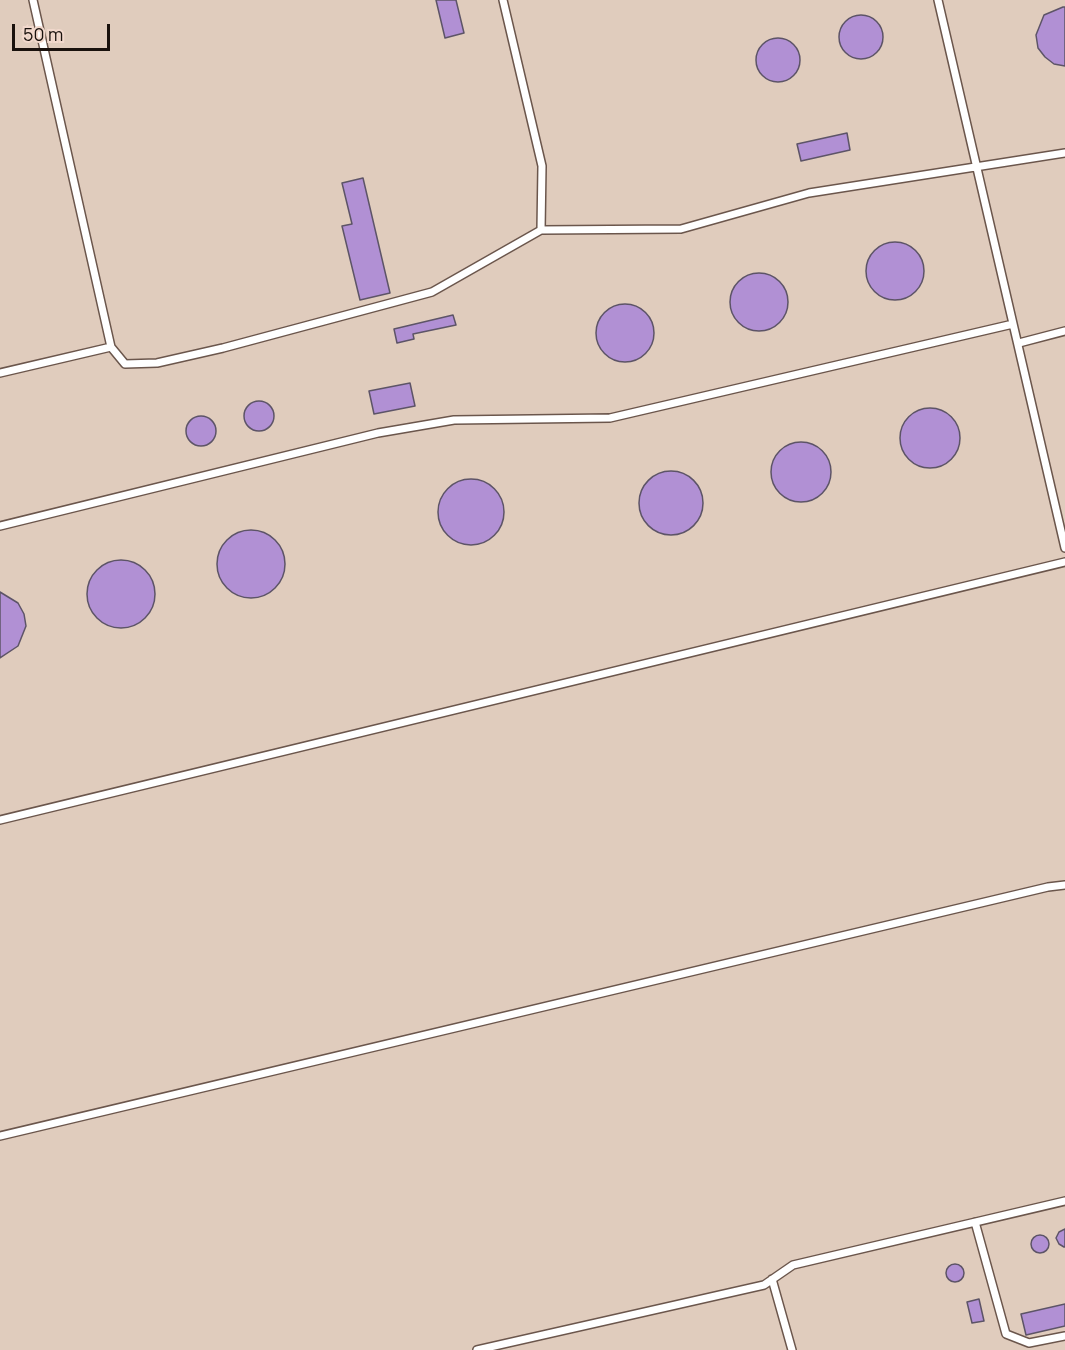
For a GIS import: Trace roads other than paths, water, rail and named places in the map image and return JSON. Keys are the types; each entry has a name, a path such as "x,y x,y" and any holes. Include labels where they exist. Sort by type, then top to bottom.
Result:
{"lane":[{"path":"33,0 111,346 125,364 157,363 432,292 541,230 681,229 808,193 1065,153"},
{"path":"503,0 542,166 541,230"},
{"path":"938,0 1065,548"},
{"path":"0,526 378,433 454,420 610,417 1013,324"},
{"path":"1018,343 1065,331"},
{"path":"0,373 111,346"},
{"path":"0,820 1065,562"},
{"path":"0,1136 1065,885"},
{"path":"477,1350 764,1285 794,1265 1065,1201"},
{"path":"975,1222 1006,1334 1029,1343 1065,1336"},
{"path":"772,1280 792,1350"}]}
